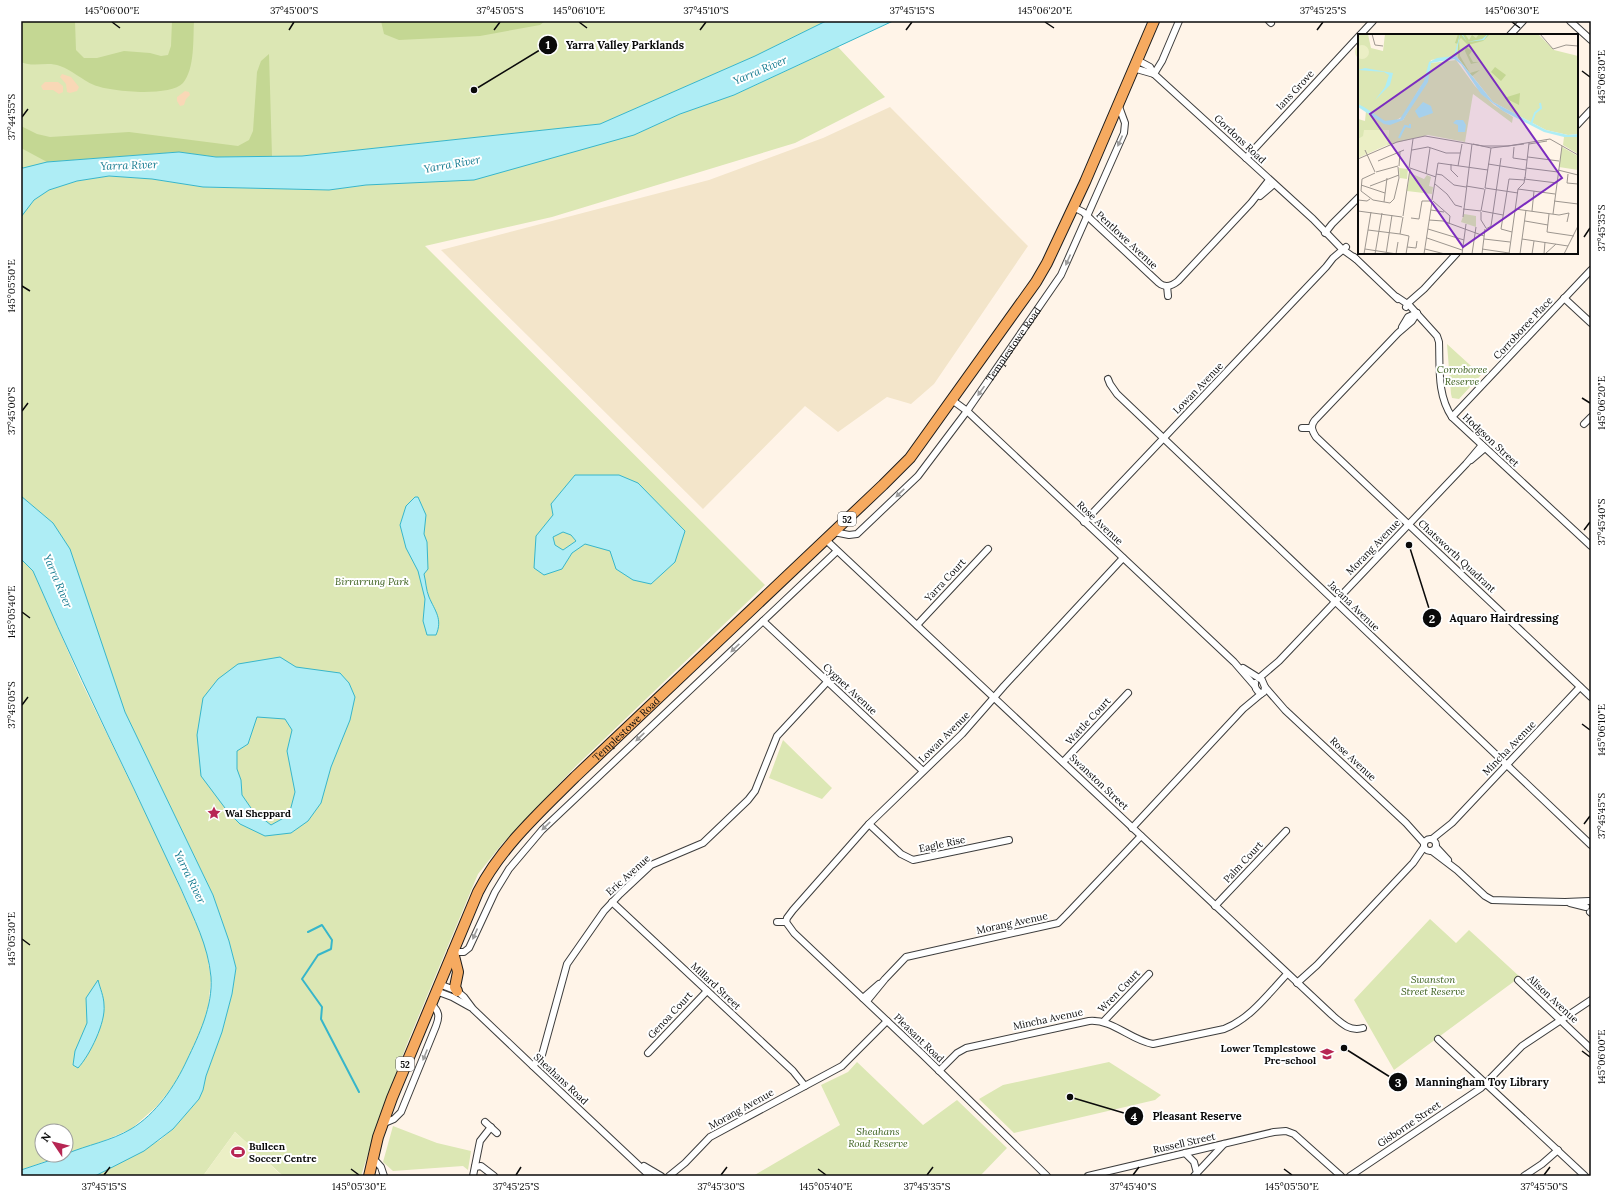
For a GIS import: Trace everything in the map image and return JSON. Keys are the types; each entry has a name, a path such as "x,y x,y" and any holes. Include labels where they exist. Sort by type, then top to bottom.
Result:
{"main road":[{"name":"Templestowe Road","path":"369,1176 382,1124 431,1004 485,879 497,862 530,823 576,777 826,540 910,458 1048,263 1154,21"},
{"path":"453,952 458,972 455,987 457,991"}],"street":[{"path":"1154,74 1162,61 1179,21"},
{"name":"Ians Grove","path":"1362,34 1373,21"},
{"path":"1511,34 1523,21"},
{"path":"1570,21 1591,40"},
{"name":"Ians Grove","path":"1246,158 1358,38"},
{"name":"Gordons Road","path":"1135,64 1150,67 1154,74 1408,306"},
{"name":"Templestowe Road","path":"834,532 849,535 857,534 918,476 967,411 1061,275 1124,133 1124,118 1118,104"},
{"path":"1578,124 1591,110"},
{"path":"1168,296 1167,286 1173,285 1178,281 1272,182"},
{"path":"1327,231 1358,198"},
{"name":"Pentlowe Avenue","path":"1073,207 1087,216 1159,283 1167,286"},
{"name":"Lowan Avenue","path":"1084,522 1344,249"},
{"path":"1408,306 1456,254"},
{"name":"Corroboree Place","path":"1452,417 1591,270"},
{"path":"1564,298 1591,323"},
{"name":"Hodgson Street","path":"1408,306 1436,333 1439,338 1442,394 1445,405 1452,417 1591,546"},
{"path":"1302,428 1311,428 1315,420 1398,333 1412,321 1415,314"},
{"name":"Jacana Avenue","path":"1108,379 1117,394 1591,845"},
{"name":"Rose Avenue","path":"952,400 967,411 1485,896 1492,900 1565,902 1590,900"},
{"path":"1584,424 1591,417"},
{"name":"Chatsworth Quadrant","path":"1311,428 1316,437 1591,697"},
{"name":"Morang Avenue","path":"1132,828 1243,709 1262,686 1278,661 1483,446"},
{"name":"Swanston Street","path":"826,540 1332,1015 1347,1027 1354,1030 1363,1028"},
{"name":"Yarra Court","path":"917,625 988,549"},
{"name":"Templestowe Road","path":"453,952 464,952 469,948 495,892 513,864 542,830 837,551"},
{"name":"Lowan Avenue","path":"786,922 793,910 869,824 962,734 1123,558"},
{"name":"Cygnet Avenue","path":"763,621 923,771"},
{"name":"Rose Avenue","path":"1234,662 1255,687 1262,686"},
{"name":"Eric Avenue","path":"533,1066 542,1054 567,964 612,902 651,865 707,840 748,800 755,791 777,736 828,681"},
{"name":"Morang Avenue","path":"1243,709 1255,687 1255,681 1262,686"},
{"name":"Mincha Avenue","path":"1299,985 1580,687"},
{"name":"Wattle Court","path":"1063,762 1128,693"},
{"name":"Eagle Rise","path":"869,824 901,854 913,860 1009,840"},
{"name":"Palm Court","path":"1216,906 1286,831"},
{"name":"Morang Avenue","path":"865,1000 902,960 911,955 1058,923 1141,836"},
{"path":"1590,900 1587,904 1590,911"},
{"name":"Millard Street","path":"612,902 794,1071 805,1086"},
{"name":"Rose Avenue","path":"1565,902 1590,911"},
{"path":"777,922 786,922"},
{"name":"Pleasant Road","path":"786,922 794,933 939,1071 1046,1176"},
{"name":"Wren Court","path":"1104,1021 1150,974"},
{"path":"1104,1021 1143,1042 1153,1044 1224,1029 1246,1017 1287,974"},
{"name":"Alison Avenue","path":"1518,980 1591,1049"},
{"name":"Sheahans Road","path":"438,988 473,1009"},
{"name":"Sheahans Road","path":"438,988 457,991 464,997 473,1009 637,1162 650,1176"},
{"name":"Genoa Court","path":"648,1054 707,991"},
{"name":"Gisborne Street","path":"1350,1176 1486,1083 1522,1046 1591,1000"},
{"path":"382,1124 394,1119 401,1112 434,1033 439,1019 437,1010 431,1004"},
{"name":"Morang Avenue","path":"669,1176 685,1163 710,1137 842,1066 886,1020"},
{"name":"Mincha Avenue","path":"939,1071 960,1050 972,1046 1089,1021 1104,1021"},
{"path":"1438,1039 1585,1176"},
{"path":"485,1122 497,1133"},
{"path":"474,1176 480,1141 491,1127"},
{"name":"Russell Street","path":"1088,1176 1274,1132 1290,1132 1300,1138 1341,1176"},
{"path":"1196,1174 1224,1144"},
{"path":"1524,1176 1542,1164 1558,1150"},
{"path":"1185,1153 1194,1162 1196,1174"},
{"path":"373,1158 381,1167 384,1176"},
{"name":"Sheahans Road","path":"637,1162 661,1176"},
{"name":"Morang Avenue","path":"677,1176 685,1163"},
{"path":"475,1167 481,1166 494,1176"},
{"name":"Pleasant Road","path":"1039,1168 1053,1176"}],"shaded area":[{"path":"890,107 1028,246 934,384 911,404 887,397 838,432 805,406 703,509 441,250 709,180 823,138"}],"green space":[{"path":"21,21 826,21 755,56 600,124 302,156 216,157 178,152 47,162 31,170 21,180"},
{"path":"21,21 75,21 76,50 84,58 97,58 124,51 150,53 161,56 168,55 171,46 172,21 194,21 193,54 190,70 183,83 176,87 154,92 113,90 94,85 60,66 50,64 26,64 21,62"},
{"path":"381,21 545,21 540,25 480,36 399,40 384,34"},
{"name":"Birrarrung Park","path":"838,47 885,97 795,143 552,217 425,246 765,585 576,766 502,844 478,874 407,1044 379,1119 361,1176 283,1176 235,1132 203,1176 95,1176 160,1140 173,1129 199,1099 222,1032 232,994 236,968 229,941 213,895 125,712 53,523 21,496 22,215 34,200 49,190 77,181 109,176 152,179 203,187 329,190 366,185 634,135 680,114 734,95"},
{"path":"269,54 272,156 216,157 178,152 47,162 21,148 21,126 37,134 50,137 129,132 238,146 249,140 253,131 257,72 261,61"},
{"name":"Corroboree Reserve","path":"1447,344 1481,375 1459,399 1452,398 1451,394"},
{"path":"21,559 33,571 81,681 156,835 205,943 211,979 208,1008 199,1036 177,1081 156,1107 131,1129 74,1151 74,1123 34,1123 34,1163 41,1163 21,1170"},
{"path":"783,740 832,788 822,799 769,778"},
{"name":"Swanston Street Reserve","path":"1430,919 1456,943 1469,930 1520,977 1394,1070 1354,1000"},
{"name":"Sheahans Road Reserve","path":"857,1062 923,1125 957,1100 1007,1148 980,1176 753,1176 840,1125 821,1085 848,1072"},
{"path":"1109,1062 1161,1095 1155,1100 1014,1133 979,1099 1003,1085"},
{"path":"393,1126 437,1143 471,1151 468,1170 463,1166 393,1171 383,1162"},
{"name":"Bulleen Soccer Centre","path":"235,1132 278,1172 283,1176 203,1176"}],"sand":[{"path":"62,74 71,77 79,87 77,91 70,93 67,92 66,84 60,77"},
{"path":"45,82 58,82 63,86 63,92 59,94 53,90 43,90 41,86"},
{"path":"185,91 189,92 190,95 186,99 184,105 180,106 177,101 177,97"}],"water":[{"name":"Yarra River","path":"826,21 893,21 734,95 680,114 634,135 474,180 366,185 329,190 203,187 152,179 109,176 77,181 49,190 34,200 21,217 21,167 23,168 47,162 179,152 216,157 302,156 600,124 755,56"},
{"path":"575,475 619,475 638,483 685,531 675,562 651,584 633,580 616,569 610,551 585,544 572,553 562,569 544,575 534,568 536,536 553,515 551,504","holes":["563,532 571,535 576,541 563,550 555,545 553,537"]},
{"name":"Yarra River","path":"21,496 53,523 70,549 125,712 213,895 229,941 236,968 232,994 222,1032 199,1099 173,1129 144,1151 95,1176 21,1176 21,1170 42,1163 74,1163 74,1151 115,1137 131,1129 149,1116 164,1099 177,1080 196,1041 210,999 211,977 204,943 181,889 82,681 33,571 21,559"},
{"path":"415,497 418,497 426,515 424,534 427,542 428,569 424,574 428,594 436,611 439,624 436,635 427,635 423,621 425,599 418,571 406,548 400,525 406,506"},
{"path":"280,657 296,667 340,673 349,683 355,697 350,720 331,767 321,803 308,821 291,833 265,836 240,824 228,812 201,776 197,735 203,698 218,679 238,664","holes":["257,717 285,719 292,730 287,751 295,792 289,815 271,825 253,811 242,795 241,780 237,769 237,751 248,744"]},
{"path":"98,980 103,996 104,1012 100,1029 92,1047 78,1068 73,1065 75,1051 87,1023 86,998"}],"waterway":[{"path":"308,932 322,925 332,940 331,949 318,955 302,979 322,1007 321,1019 359,1092"}],"place":[{"name":"Yarra Valley Parklands","path":"474,90"},
{"name":"Aquaro Hairdressing","path":"1409,545"},
{"name":"Wal Sheppard","path":"214,813"},
{"name":"Manningham Toy Library","path":"1344,1048"},
{"name":"Lower Templestowe Pre-school","path":"1327,1054"},
{"name":"Pleasant Reserve","path":"1070,1097"},
{"name":"Bulleen Soccer Centre","path":"238,1152"}]}
